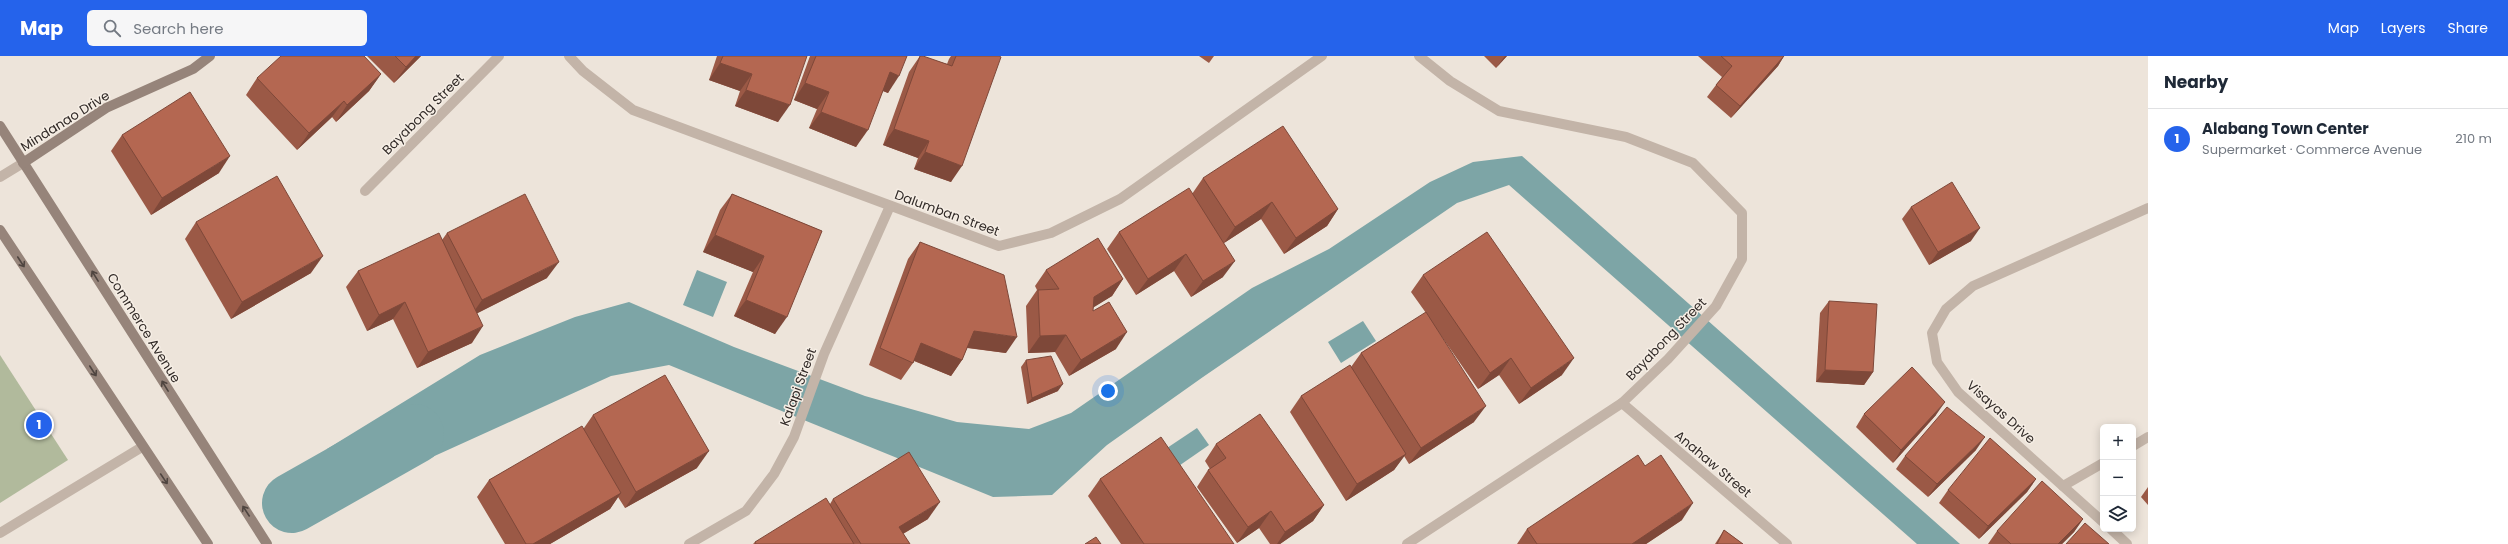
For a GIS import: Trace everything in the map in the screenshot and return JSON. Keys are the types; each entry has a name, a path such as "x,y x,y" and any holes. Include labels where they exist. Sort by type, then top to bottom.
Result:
{"main road":[{"name":"Mindanao Drive","path":"23,163 106,108 193,68 210,56"},
{"name":"Commerce Avenue","path":"0,126 267,544"},
{"path":"0,230 142,447 208,544"}],"street":[{"name":"Bayabong Street","path":"365,191 499,56"},
{"name":"Dalumban Street","path":"569,56 583,72 633,110 999,246 1051,233 1120,199 1322,56"},
{"name":"Bayabong Street","path":"1407,544 1622,403 1668,359 1716,306 1742,258 1742,213 1693,163 1626,137 1499,111 1450,81 1419,56"},
{"name":"Mindanao Drive","path":"0,178 23,163"},
{"name":"Kalapi Street","path":"689,544 746,511 774,474 794,437 824,354 890,206"},
{"name":"Visayas Drive","path":"2100,519 1958,392 1937,362 1932,333 1946,309 1973,286 2148,208"},
{"name":"Anahaw Street","path":"1622,403 1788,544"},
{"path":"2136,444 2148,437"},
{"path":"0,533 142,447"},
{"path":"2063,486 2100,465"},
{"path":"2114,532 2127,544"}],"green space":[{"path":"0,355 68,460 0,503"}],"water":[{"path":"1522,156 1960,544 1917,544 1509,185 1457,203 1203,377 1107,445 1052,495 993,497 669,365 611,376 353,493 327,449 480,355 575,317 629,302 734,347 865,396 957,422 1029,429 1071,413 1252,288 1329,249 1430,182 1473,162"},
{"path":"697,270 727,282 713,317 683,305"},
{"path":"1363,321 1376,341 1341,363 1328,342"},
{"path":"1197,428 1209,445 1173,470 1161,452"}],"building":[{"path":"281,56 364,56 381,74 347,105 344,101 309,133 257,78"},
{"path":"395,56 416,56 406,67"},
{"path":"723,56 807,56 790,105 746,90 752,74 720,63"},
{"path":"816,56 907,56 899,76 890,72 868,130 821,112 829,92 805,83"},
{"path":"920,56 952,66 956,56 1001,57 962,166 925,152 929,141 894,129"},
{"path":"1721,56 1784,56 1740,106 1716,85 1732,66"},
{"path":"190,92 230,156 162,198 122,135"},
{"path":"1283,126 1338,209 1296,238 1272,202 1235,227 1203,178"},
{"path":"277,176 323,256 242,302 196,222"},
{"path":"1952,182 1980,228 1938,252 1911,207"},
{"path":"1189,188 1235,261 1203,281 1186,254 1148,279 1119,232"},
{"path":"525,194 559,262 482,300 447,233"},
{"path":"732,194 822,231 787,317 746,300 764,256 715,235"},
{"path":"1487,232 1574,358 1531,388 1511,358 1490,373 1423,275"},
{"path":"439,233 483,326 428,352 405,302 379,315 358,271"},
{"path":"1098,238 1123,279 1094,297 1093,311 1109,302 1127,332 1081,360 1066,335 1040,336 1038,290 1059,289 1046,270"},
{"path":"920,242 1004,275 1017,337 974,331 962,360 921,343 913,363 880,348"},
{"path":"1829,301 1877,304 1873,372 1825,370"},
{"path":"1426,312 1486,406 1421,448 1361,353"},
{"path":"1051,356 1063,384 1032,398 1026,360"},
{"path":"1350,365 1406,454 1357,484 1301,396"},
{"path":"1912,367 1945,402 1901,450 1864,414"},
{"path":"665,375 709,451 636,492 593,415"},
{"path":"1947,407 1985,437 1937,484 1905,456"},
{"path":"1260,414 1324,505 1285,532 1271,511 1248,527 1208,470 1226,458 1216,444"},
{"path":"582,426 621,493 533,544 526,544 489,480"},
{"path":"1161,437 1234,544 1144,544 1100,479"},
{"path":"1990,438 2036,479 1988,526 1948,490"},
{"path":"909,452 940,502 899,527 910,544 861,544 833,499"},
{"path":"1638,455 1645,466 1661,455 1693,503 1632,544 1537,544 1527,529"},
{"path":"2042,481 2083,519 2058,544 2011,544 1997,531"},
{"path":"826,498 854,544 756,544 755,542"},
{"path":"2085,523 2109,544 2066,544"},
{"path":"1724,530 1743,544 1717,544"},
{"path":"1096,537 1101,544 1085,544"}],"waterway":[{"path":"292,503 414,434"}],"place":[{"name":"Alabang Town Center","path":"39,425"}]}
